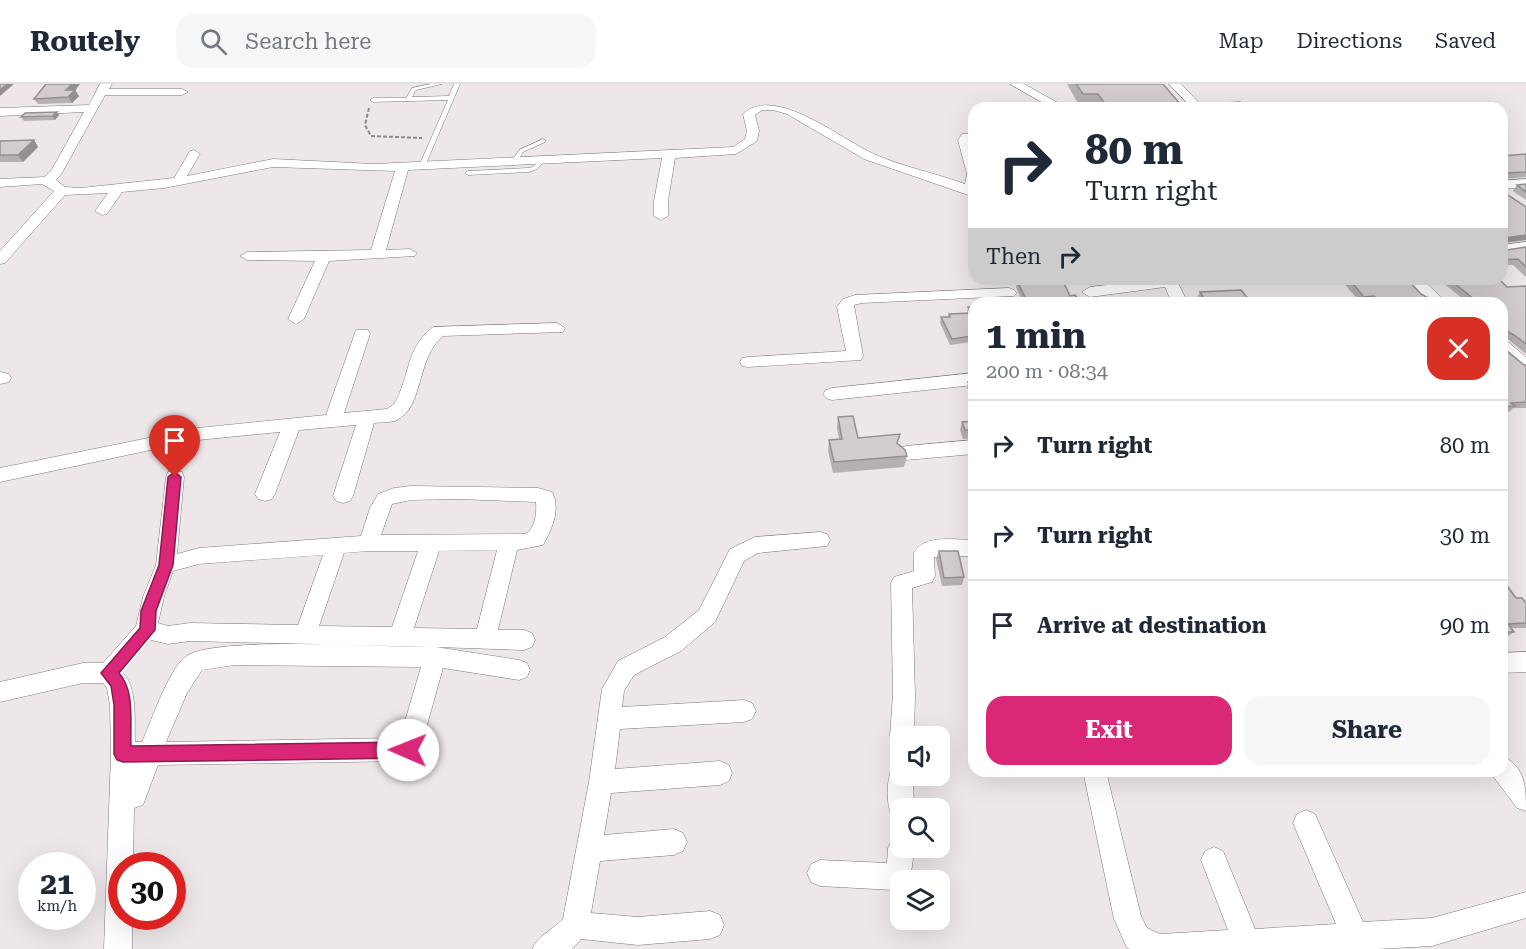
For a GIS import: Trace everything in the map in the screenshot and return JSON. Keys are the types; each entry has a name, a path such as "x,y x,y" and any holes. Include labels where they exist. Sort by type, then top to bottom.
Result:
{"street":[{"path":"1016,84 1050,102"},
{"path":"1175,84 1192,102"},
{"path":"47,181 56,173 94,108 103,88 182,92"},
{"path":"1,258 60,192 118,189 180,182 281,162 352,168 403,167 716,152 743,147 752,137 749,114 752,110 772,107 792,111 808,118 870,156 968,191"},
{"path":"0,112 94,108"},
{"path":"70,122 86,121"},
{"path":"0,123 42,123"},
{"path":"968,137 964,140 968,154"},
{"path":"180,182 181,174 194,154"},
{"path":"661,216 661,201 669,154"},
{"path":"377,255 403,167"},
{"path":"0,183 47,181 58,186 60,192"},
{"path":"0,199 19,182"},
{"path":"1508,190 1526,183"},
{"path":"102,211 118,189"},
{"path":"1508,248 1526,246"},
{"path":"247,256 324,257 410,253"},
{"path":"296,319 324,257"},
{"path":"1090,292 1137,285"},
{"path":"1420,285 1432,297"},
{"path":"747,362 855,356 845,307 860,298 1009,292"},
{"path":"0,475 198,434 293,423 392,416 400,411 420,350 428,337 439,331 557,328"},
{"path":"333,420 362,334"},
{"path":"1508,351 1526,365"},
{"path":"832,394 968,380"},
{"path":"343,496 367,418"},
{"path":"265,494 293,423"},
{"path":"906,453 968,448"},
{"path":"108,673 147,630 148,611 166,565 175,477"},
{"path":"166,565 199,556 369,543 509,542 536,539 540,533 547,503 545,497 538,495 458,492 394,495 384,502 369,543"},
{"path":"546,949 563,939 575,925 601,782 613,688 626,668 673,644 707,616 737,555 755,545 820,540"},
{"path":"486,639 509,542"},
{"path":"400,637 431,543"},
{"path":"304,635 336,546"},
{"path":"902,726 904,694 900,586 903,582 925,576 925,550 968,548"},
{"path":"147,630 168,634 190,632 524,640"},
{"path":"134,796 182,678 193,663 206,657 244,655 435,657 519,670"},
{"path":"123,754 408,750 435,657"},
{"path":"1508,663 1526,662"},
{"path":"0,692 83,673 108,673 118,683 122,705 123,754 118,949"},
{"path":"610,719 744,711"},
{"path":"601,782 720,774"},
{"path":"1508,776 1526,799"},
{"path":"1096,777 1128,919 1137,938 1160,948 1432,932 1526,905"},
{"path":"1306,823 1355,937"},
{"path":"589,849 674,842"},
{"path":"820,873 893,877 899,871 900,858"},
{"path":"1214,860 1247,943"},
{"path":"575,925 638,931 710,925"}],"lane":[{"path":"408,99 416,88 439,84"},
{"path":"422,166 432,138 458,84"},
{"path":"373,100 450,98"},
{"path":"515,161 521,151 543,141"},
{"path":"468,173 529,170 535,168 542,160"}],"path":[{"path":"373,100 365,125 370,135 390,138 432,138"}],"building":[{"path":"46,84 72,84 66,90 75,90 68,97 34,99"},
{"path":"1076,84 1163,84 1178,102 1104,102 1098,94 1083,94"},
{"path":"57,112 52,116 21,117 25,113"},
{"path":"34,140 18,155 0,155 0,141"},
{"path":"1526,154 1526,172 1508,173 1508,156"},
{"path":"1526,184 1526,192 1517,185"},
{"path":"1508,195 1526,207 1526,235 1508,238"},
{"path":"1526,247 1526,267 1518,259 1508,260 1508,250"},
{"path":"1019,285 1065,285 1070,296 1077,297 1025,297"},
{"path":"1354,285 1413,285 1426,297 1374,296 1364,297"},
{"path":"1456,285 1526,286 1526,344 1508,331 1508,297 1472,297"},
{"path":"1241,290 1247,297 1203,297 1200,292"},
{"path":"968,313 968,337 952,339 941,317 950,317 949,314"},
{"path":"1508,352 1526,365 1526,402 1511,403 1515,406 1508,407"},
{"path":"853,416 858,438 900,434 897,443 905,450 907,456 834,462 829,440 842,439 838,417"},
{"path":"962,422 968,422 968,430 965,430"},
{"path":"939,551 958,551 964,577 944,578"},
{"path":"1508,587 1516,598 1522,598 1526,603 1526,623 1508,624"},
{"path":"1508,624 1514,632 1508,632"}],"route":[{"path":"175,477 166,565 155,588 148,611 147,630 108,673 118,683 122,705 123,754 408,750"}]}
